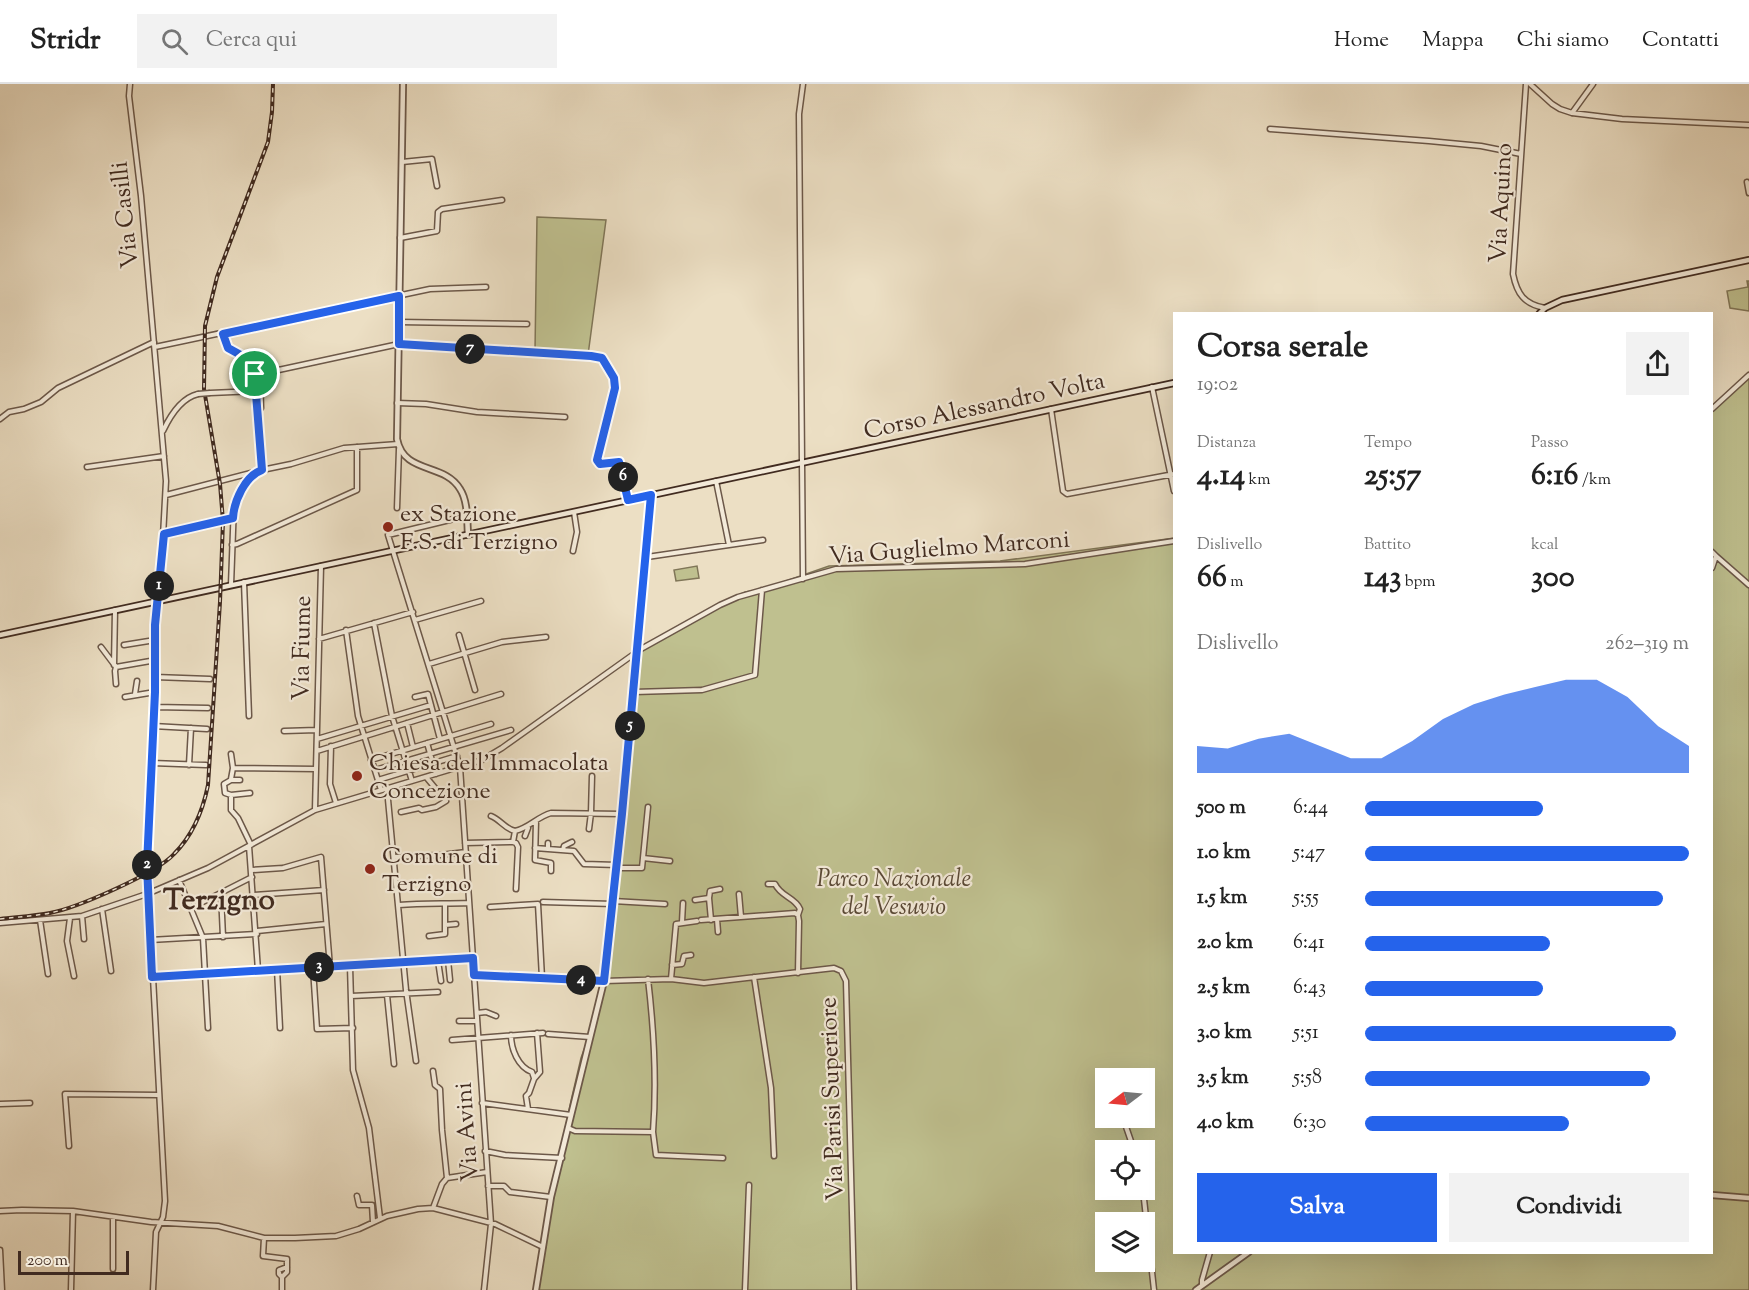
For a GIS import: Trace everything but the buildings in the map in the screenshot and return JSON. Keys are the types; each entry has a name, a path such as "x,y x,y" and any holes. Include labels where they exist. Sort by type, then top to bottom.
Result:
{"main road":[{"path":"403,84 398,446 408,460 456,483 462,494 468,535"},
{"path":"1541,312 1562,300 1749,260"},
{"name":"Corso Alessandro Volta","path":"0,635 1173,382"},
{"path":"536,1290 551,1197 604,981 634,692 651,495"},
{"path":"1713,1195 1749,1198"},
{"path":"1196,1290 1247,1254"}],"street":[{"name":"Via Casilli","path":"130,84 129,96 141,195 166,495 157,600 148,846 150,940 165,1201 155,1239 153,1290"},
{"path":"803,84 799,114 803,579"},
{"path":"1528,84 1560,110 1572,113 1622,119 1749,125"},
{"name":"Via Aquino","path":"1528,84 1521,154 1514,277 1526,302 1545,308"},
{"path":"1572,113 1593,84"},
{"path":"1270,129 1481,146 1521,154"},
{"path":"402,162 432,159 436,186"},
{"path":"1747,182 1749,193"},
{"path":"400,238 436,231 438,212 442,209 502,200"},
{"path":"0,420 9,412 24,410 41,402 58,388 154,345 223,334 438,288 486,287"},
{"path":"399,322 527,324"},
{"path":"223,334 228,348 251,363 254,368 262,470"},
{"path":"258,413 261,408 260,374 399,344 602,358 614,378 615,388 597,458 600,464 619,462 628,500"},
{"path":"1713,408 1749,375"},
{"path":"1051,409 1063,491 1067,494 1173,475 1152,387"},
{"path":"162,432 181,403 187,398 198,394 256,391"},
{"path":"398,403 426,404 477,412 565,417"},
{"path":"166,495 291,464 344,448 398,446 397,508"},
{"path":"232,545 357,490 357,447"},
{"path":"87,467 164,456"},
{"path":"231,585 233,518 236,500 255,472"},
{"path":"716,481 729,545"},
{"path":"573,512 578,532 573,551"},
{"path":"394,550 388,535 466,516"},
{"path":"164,534 233,518"},
{"path":"646,557 763,540"},
{"name":"Via Guglielmo Marconi","path":"0,923 82,916 148,894 208,868 315,810 482,760 637,653 720,604 738,597 836,569 1025,564 1173,541"},
{"name":"Via Avini","path":"394,550 460,767 491,1224 484,1290"},
{"path":"1713,553 1749,585"},
{"path":"1713,565 1716,556"},
{"name":"Via Fiume","path":"315,810 321,566"},
{"path":"244,582 249,716"},
{"path":"634,692 702,690 755,675 762,590"},
{"path":"415,620 481,601"},
{"path":"115,610 116,684"},
{"path":"319,639 413,612"},
{"path":"374,623 392,716 412,781"},
{"path":"346,630 361,726 381,790"},
{"path":"459,635 475,690"},
{"path":"429,663 502,642 546,637"},
{"path":"124,645 155,640"},
{"path":"101,647 115,666"},
{"path":"115,666 156,660"},
{"path":"155,677 210,679"},
{"path":"135,694 137,681"},
{"path":"124,697 155,692"},
{"path":"416,697 428,694 440,739"},
{"path":"317,750 501,694"},
{"path":"317,739 431,705"},
{"path":"154,707 208,708"},
{"path":"406,723 413,747"},
{"path":"371,760 491,724"},
{"path":"153,726 207,729"},
{"path":"189,765 191,728"},
{"path":"375,770 511,729"},
{"name":"Via Fiume","path":"285,731 317,730"},
{"path":"427,743 436,774"},
{"path":"331,746 330,784 336,803"},
{"path":"231,754 233,768 231,779"},
{"path":"378,780 457,756"},
{"path":"152,763 206,765"},
{"path":"233,768 316,769"},
{"path":"589,829 591,776"},
{"path":"401,812 436,807 446,801 426,777"},
{"path":"240,780 231,780 224,784 225,793 231,795 250,793"},
{"path":"387,789 416,1061"},
{"path":"231,795 231,810 238,818 250,846 258,970"},
{"path":"535,848 576,852 584,864 642,868 648,807"},
{"path":"491,816 499,819 507,829 515,831 528,827 544,815 551,813 622,814"},
{"path":"536,820 535,860 551,863 551,871"},
{"path":"525,836 528,827"},
{"path":"513,842 515,831"},
{"path":"465,843 513,842 518,847 516,889"},
{"path":"564,850 564,846 572,842"},
{"path":"548,843 548,849"},
{"path":"394,857 466,852"},
{"path":"252,870 283,868 321,857 330,967"},
{"path":"643,858 670,861"},
{"path":"191,908 252,877"},
{"path":"179,880 203,938 207,1028"},
{"path":"768,884 775,884 785,897 796,902 800,909 798,915 798,973"},
{"path":"711,920 710,891 720,889"},
{"path":"253,895 324,890"},
{"path":"221,894 224,937"},
{"path":"739,894 741,917"},
{"path":"695,900 709,898"},
{"path":"543,902 665,904"},
{"path":"399,905 469,903"},
{"path":"682,922 683,903"},
{"path":"429,936 445,934 448,904"},
{"path":"490,907 538,904 542,978"},
{"path":"102,909 111,971"},
{"path":"671,979 676,924 790,913 798,915"},
{"path":"82,916 84,939"},
{"path":"70,918 67,941 74,976"},
{"path":"717,919 718,932"},
{"path":"40,920 48,974"},
{"path":"150,940 224,937 327,924"},
{"path":"445,925 456,924"},
{"path":"672,964 683,967 684,956 691,955"},
{"path":"152,977 473,958"},
{"path":"448,960 450,980"},
{"path":"438,961 441,981"},
{"path":"350,966 354,1075 369,1128 380,1218"},
{"path":"313,968 317,1029 353,1028"},
{"name":"Via Parisi Superiore","path":"474,975 604,981 671,979 704,982 834,968 841,971 846,981 854,1290"},
{"path":"277,969 280,1028"},
{"path":"754,977 771,1088 774,1155"},
{"path":"648,979 655,1047 653,1132 656,1155 723,1158"},
{"path":"351,996 438,992"},
{"path":"387,994 394,1064"},
{"path":"477,1013 486,1012 496,1016"},
{"path":"459,1022 477,1021"},
{"path":"528,1109 526,1096 540,1072 537,1033"},
{"path":"452,1040 537,1033 590,1037"},
{"path":"511,1035 512,1050 523,1069 532,1072 534,1079"},
{"path":"433,1071 435,1085 440,1089 447,1178"},
{"path":"69,1146 65,1094 158,1095"},
{"path":"0,1104 30,1103"},
{"path":"482,1103 571,1115"},
{"path":"568,1128 574,1131 653,1132"},
{"path":"485,1151 505,1155 562,1158"},
{"path":"433,1208 442,1184 447,1178 487,1172"},
{"path":"745,1290 749,1185"},
{"path":"488,1186 504,1186 510,1192 551,1197"},
{"path":"357,1196 359,1205 372,1205 373,1222"},
{"path":"1144,1200 1154,1290"},
{"path":"0,1211 73,1211 161,1222 218,1226 264,1238 295,1238 336,1236 359,1229 380,1218 433,1208 491,1224 543,1247"},
{"path":"71,1290 73,1211"},
{"path":"113,1217 113,1269"},
{"path":"264,1238 263,1256 287,1259 287,1267 281,1267 279,1270 282,1277 282,1290"},
{"path":"0,1250 2,1290"},
{"path":"1202,1285 1209,1254"}],"green space":[{"path":"537,217 606,220 588,355 535,351"},
{"path":"1747,281 1749,281 1749,311 1730,308 1727,291 1748,287"},
{"name":"Parco Nazionale del Vesuvio","path":"1749,373 1749,1290 535,1290 571,1101 581,1058 599,1009 609,897 621,815 618,812 636,653 719,604 745,592 763,589 829,566 1000,561 1173,538 1173,1254 1713,1254 1713,406"},
{"path":"697,566 699,578 676,581 674,570"}],"railway":[{"path":"0,919 62,910 116,889 151,871 181,847 192,830 203,804 208,785 223,521 220,484 204,389 205,326 217,277 268,142 273,84"}],"place":[{"name":"ex Stazione F.S. di Terzigno","path":"388,527"},
{"name":"Chiesa dell'Immacolata Concezione","path":"357,776"},
{"name":"Comune di Terzigno","path":"370,869"}],"district":[{"name":"Terzigno","path":"219,899"}],"route":[{"path":"399,296 399,344 591,356 602,358 610,369 615,388 597,460 600,464 619,462 628,500 651,495 622,814 604,981 474,975 473,958 152,977 147,865 155,692 155,625 164,534 233,518 237,498 255,472 262,470 255,374 248,359 228,348 223,334 399,296"}]}
